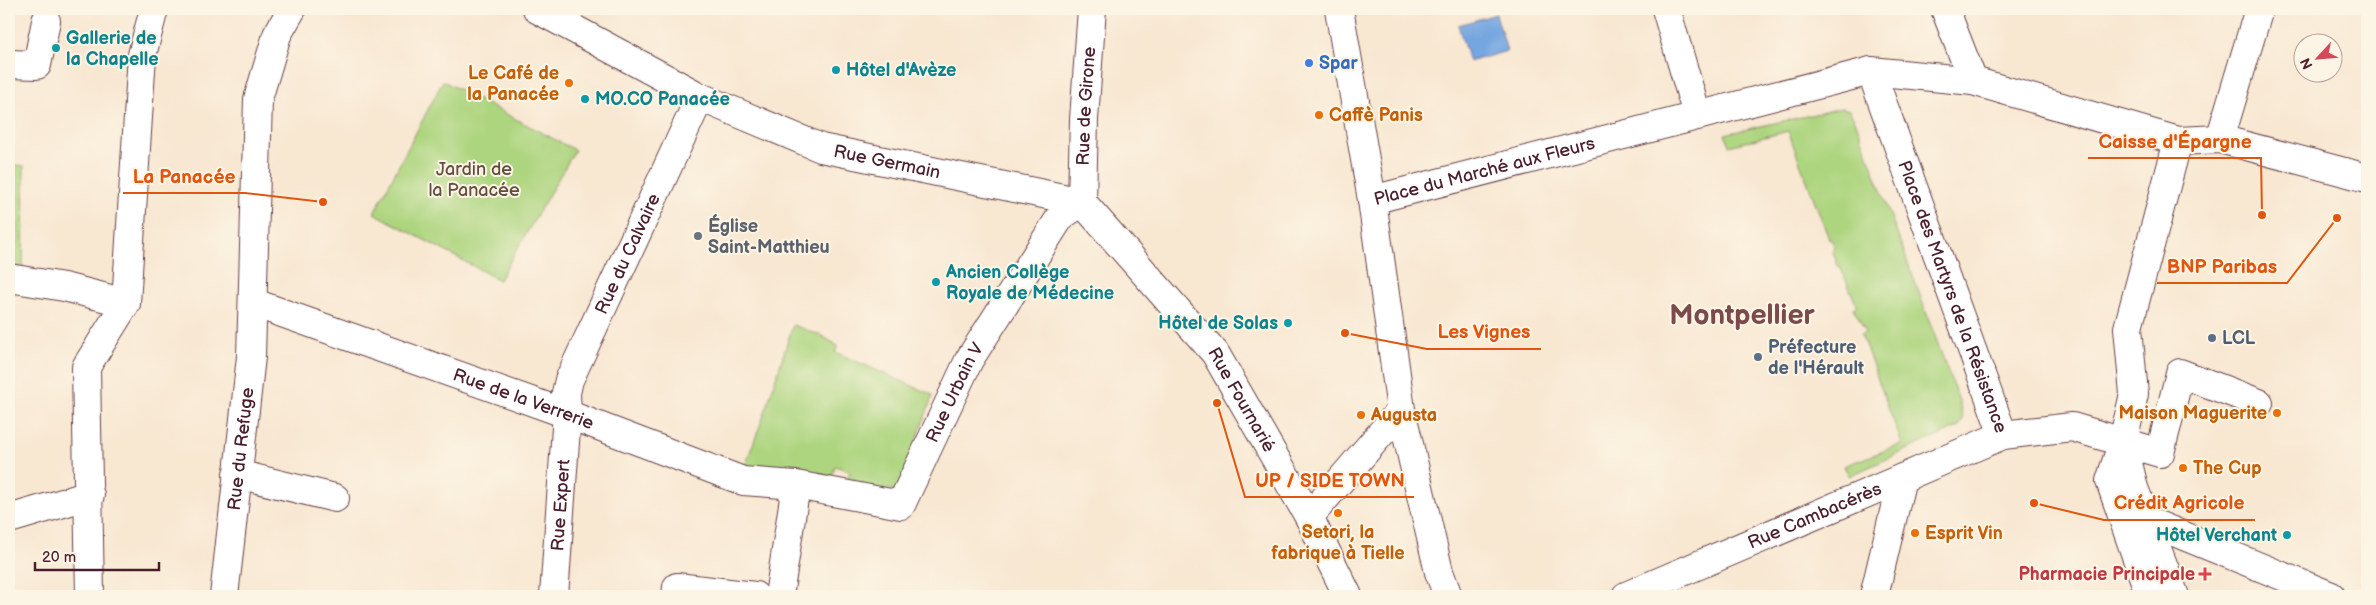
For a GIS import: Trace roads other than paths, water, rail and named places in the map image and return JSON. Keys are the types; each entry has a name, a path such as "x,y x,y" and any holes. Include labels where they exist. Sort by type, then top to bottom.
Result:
{"street":[{"path":"90,596 90,495 86,367 126,303 142,56 154,9"},
{"name":"Rue du Refuge","path":"224,596 251,357 254,303 252,281 258,99 276,35 292,9"},
{"name":"Rue Germain","path":"537,9 700,97 821,148 1082,202"},
{"name":"Rue de Girone","path":"1082,202 1084,119 1092,9"},
{"name":"Place du Marché aux Fleurs","path":"1340,9 1372,200 1871,71 1973,81"},
{"path":"1666,9 1698,115"},
{"path":"1945,9 1973,81 2178,141 2220,139 2367,178"},
{"path":"2220,139 2259,9"},
{"path":"9,64 37,65 46,20"},
{"name":"Place des Martyrs de la Résistance","path":"1871,71 2002,434 2072,427 2160,453 2180,373 2259,403"},
{"name":"Rue du Calvaire","path":"567,414 566,393 569,380 700,97"},
{"path":"2150,596 2110,481 2123,441 2134,394 2128,328 2178,141"},
{"path":"1372,200 1401,410 1439,572 1448,596"},
{"name":"Rue Urbain V","path":"796,485 901,505 969,360 1060,216 1082,202"},
{"name":"Rue Fournarié","path":"1082,202 1215,353 1309,517 1348,596"},
{"path":"9,278 64,287 126,303"},
{"name":"Rue de la Verrerie","path":"254,303 567,414 743,481 796,485"},
{"path":"1309,517 1401,410"},
{"name":"Rue Expert","path":"554,596 567,414"},
{"name":"Rue Cambacérès","path":"1626,596 2002,434"},
{"path":"2123,441 2131,479 2175,596"},
{"path":"237,474 335,498"},
{"path":"1882,594 1902,478"},
{"path":"779,596 796,485"},
{"path":"9,519 90,495"},
{"path":"2145,520 2332,596"},
{"path":"676,596 677,587 755,596"}],"water":[{"path":"1496,14 1507,51 1469,62 1458,25"}],"place":[{"name":"Gallerie de la Chapelle","path":"56,48"},
{"name":"Spar","path":"1309,63"},
{"name":"Hôtel d'Avèze","path":"836,70"},
{"name":"Le Café de la Panacée","path":"569,83"},
{"name":"MO.CO Panacée","path":"585,99"},
{"name":"Caffè Panis","path":"1319,115"},
{"name":"La Panacée","path":"323,202"},
{"name":"Caisse d'Épargne","path":"2262,215"},
{"name":"BNP Paribas","path":"2337,218"},
{"name":"Église Saint-Matthieu","path":"698,236"},
{"name":"Ancien Collège Royale de Médecine","path":"936,282"},
{"name":"Hôtel de Solas","path":"1288,323"},
{"name":"Les Vignes","path":"1345,333"},
{"name":"LCL","path":"2212,338"},
{"name":"Préfecture de l'Hérault","path":"1758,357"},
{"name":"UP / SIDE TOWN","path":"1217,403"},
{"name":"Maison Maguerite","path":"2277,413"},
{"name":"Augusta","path":"1361,415"},
{"name":"The Cup","path":"2183,468"},
{"name":"Crédit Agricole","path":"2034,503"},
{"name":"Setori, la fabrique à Tielle","path":"1338,513"},
{"name":"Esprit Vin","path":"1915,533"},
{"name":"Hôtel Verchant","path":"2287,535"},
{"name":"Pharmacie Principale","path":"2205,574"}],"district":[{"name":"Montpellier","path":"1742,315"}],"park label":[{"name":"Jardin de la Panacée","path":"474,179"}]}
